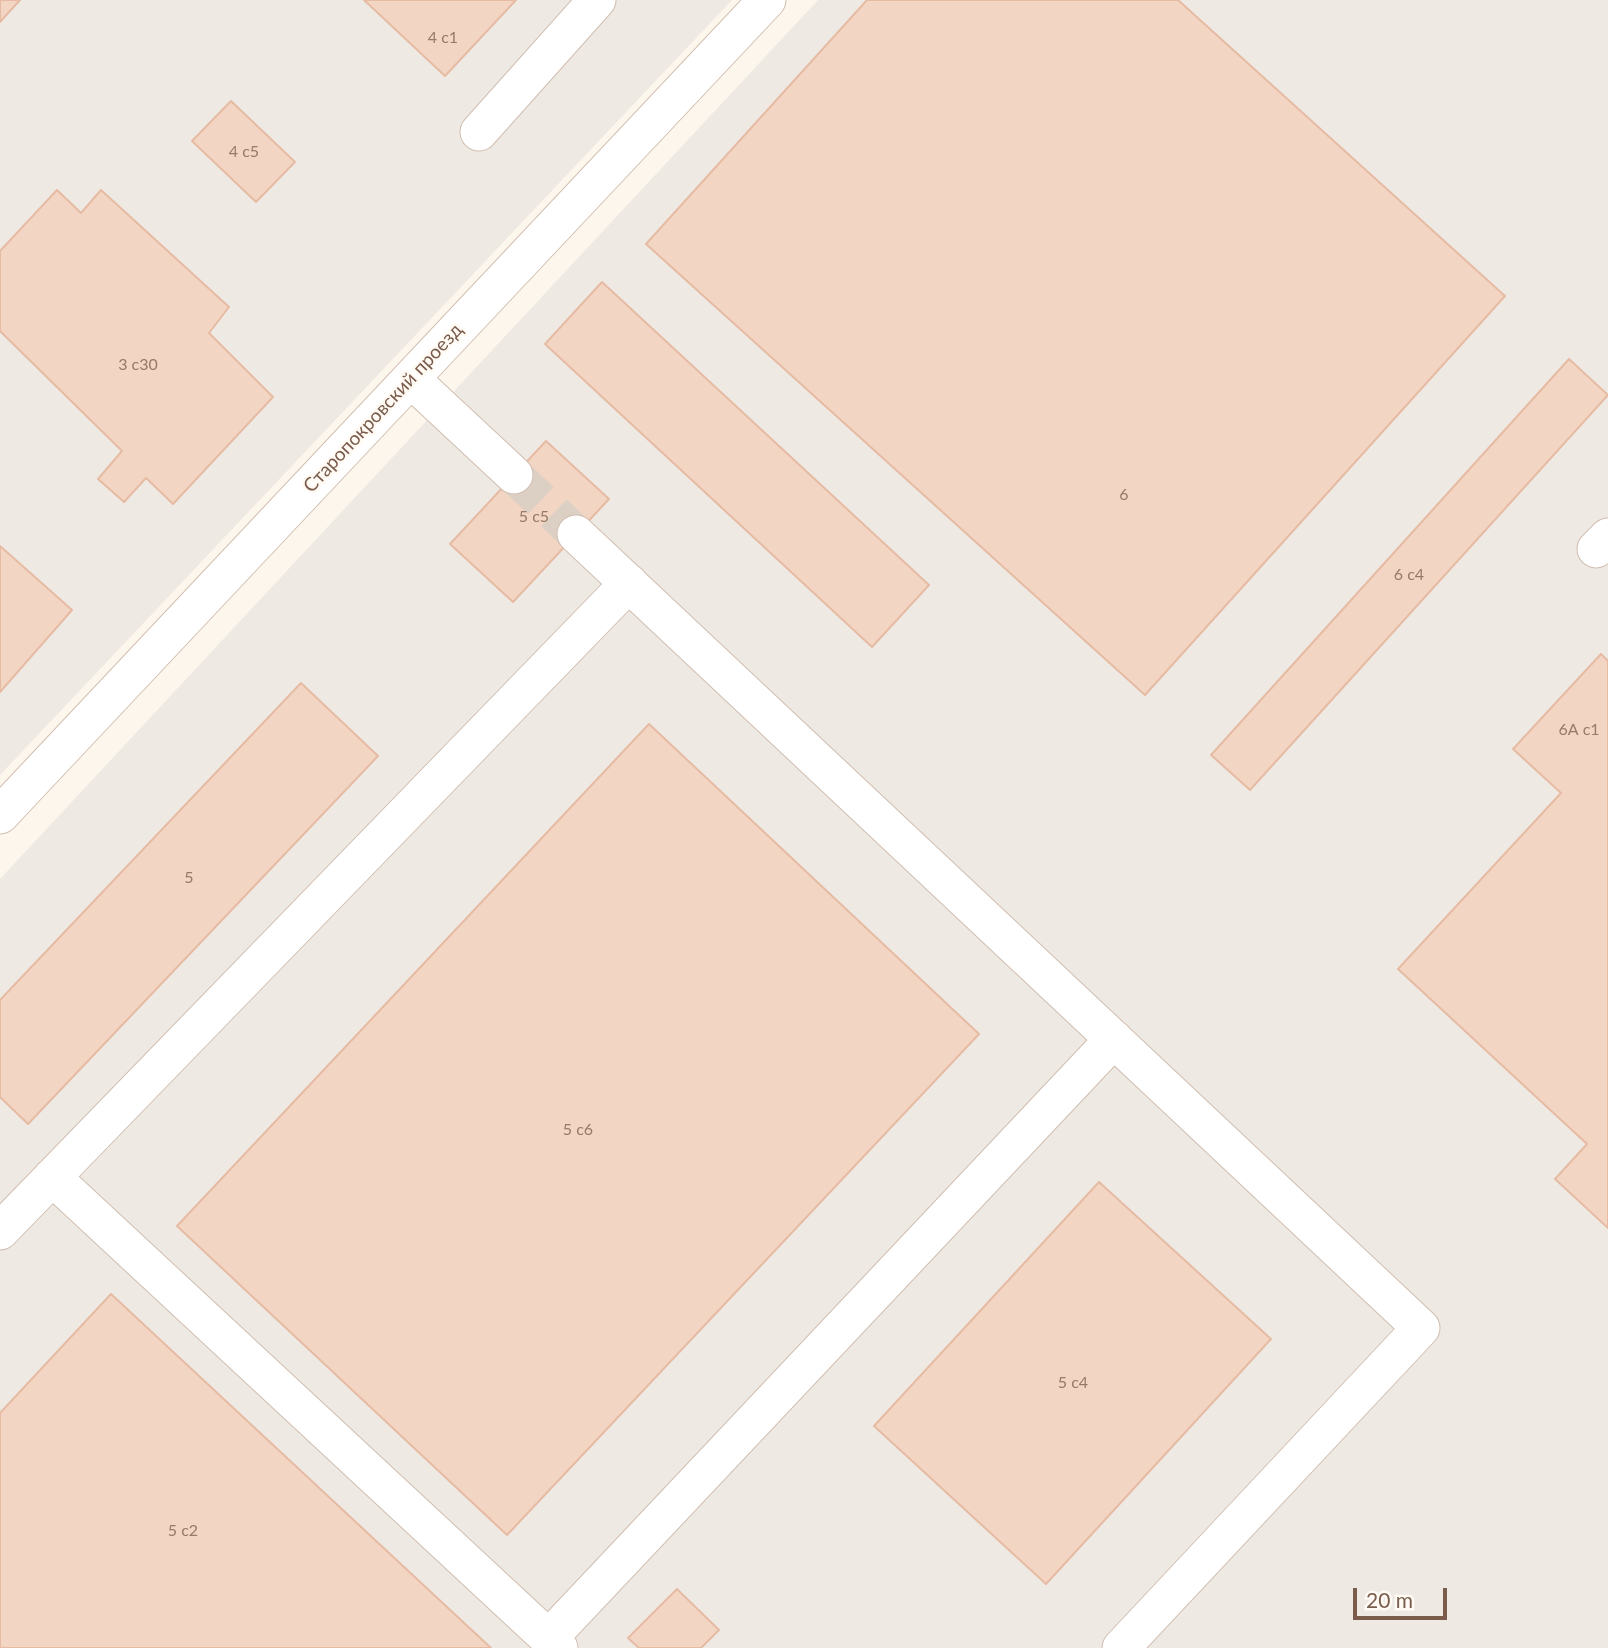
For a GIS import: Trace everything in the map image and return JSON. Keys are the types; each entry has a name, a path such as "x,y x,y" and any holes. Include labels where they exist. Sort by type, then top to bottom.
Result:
{"street":[{"path":"479,132 597,0"},
{"name":"Старопокровский проезд","path":"0,816 767,0"},
{"path":"411,379 514,475"},
{"path":"576,534 1421,1328 1121,1648"},
{"path":"0,1231 629,583"},
{"path":"52,1177 554,1643 1114,1039"}],"shaded area":[{"path":"0,0 732,0 0,775"},
{"path":"818,0 1608,0 1608,1648 0,1648 0,879"}],"building":[{"path":"0,0 20,0 0,22"},
{"path":"364,0 516,0 445,76"},
{"path":"867,0 1178,0 1505,296 1145,695 646,244"},
{"path":"231,101 295,162 256,202 192,141"},
{"path":"57,190 81,213 101,190 229,307 209,333 273,397 173,504 146,478 124,502 98,479 122,451 0,331 0,251"},
{"path":"602,282 929,585 872,647 545,344"},
{"path":"1569,359 1608,395 1250,790 1211,755"},
{"path":"546,441 609,499 513,602 450,544"},
{"path":"0,546 72,610 0,692"},
{"path":"1601,654 1608,661 1608,1228 1555,1179 1587,1144 1398,969 1561,793 1513,749"},
{"path":"301,683 378,756 28,1124 0,1097 0,1000"},
{"path":"649,724 979,1034 507,1535 177,1226"},
{"path":"1099,1182 1271,1339 1046,1584 874,1426"},
{"path":"111,1294 491,1648 0,1648 0,1413"},
{"path":"677,1589 719,1630 701,1648 639,1648 628,1638"}],"tunnel":[{"path":"514,475 576,534"}]}
